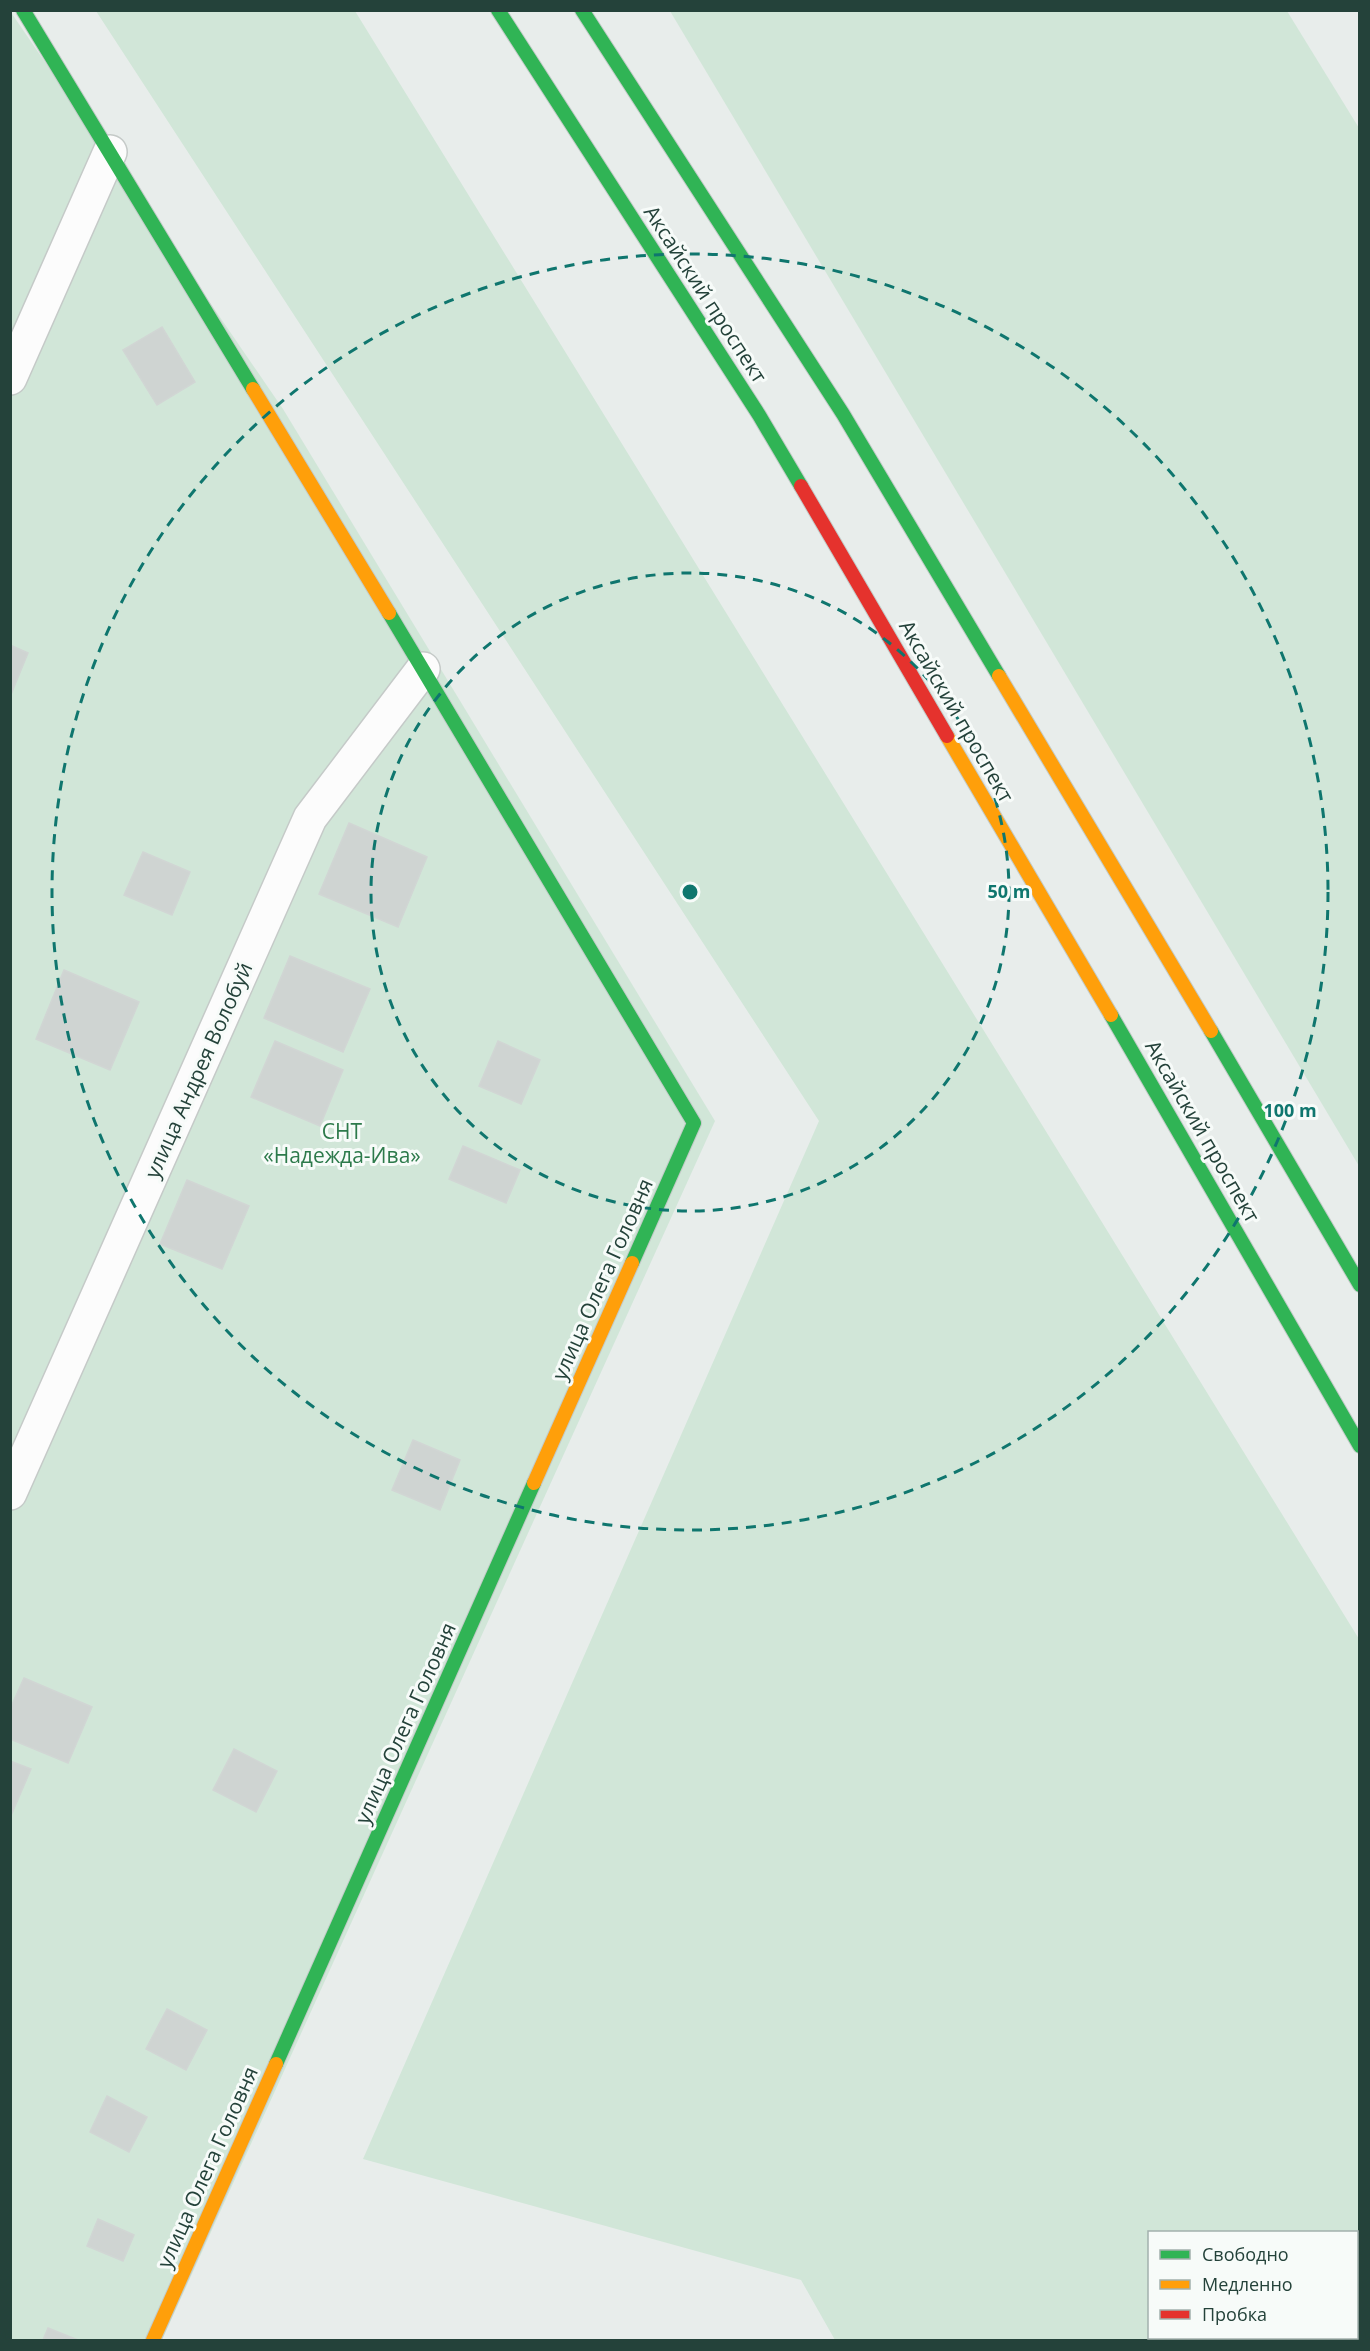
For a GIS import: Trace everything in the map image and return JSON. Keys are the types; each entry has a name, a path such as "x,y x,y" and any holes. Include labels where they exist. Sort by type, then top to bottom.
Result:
{"main road":[{"path":"23,10 423,669"},
{"name":"Аксайский проспект","path":"498,10 759,415 1107,1008 1359,1446"},
{"path":"582,10 849,424 1359,1285"},
{"name":"улица Олега Головня","path":"153,2340 694,1123 423,669"}],"street":[{"path":"10,378 110,152"},
{"name":"улица Андрея Волобуй","path":"10,1493 310,818 423,669"}],"green space":[{"name":"СНТ «Надежда-Ива»","path":"10,11 283,409 715,1121 162,2340 11,2340"},
{"path":"96,11 355,11 1359,1639 1359,2340 835,2340 801,2280 363,2159 819,1121"},
{"path":"670,11 1287,11 1359,128 1359,1166"}],"building":[{"path":"162,327 195,382 157,405 123,350"},
{"path":"10,645 28,653 10,697"},
{"path":"349,823 427,857 398,927 319,894"},
{"path":"143,852 190,872 172,915 124,895"},
{"path":"290,956 370,989 343,1052 264,1018"},
{"path":"64,970 139,1002 110,1070 36,1039"},
{"path":"275,1041 343,1070 320,1126 251,1097"},
{"path":"498,1041 540,1060 521,1104 479,1086"},
{"path":"463,1146 520,1170 506,1203 449,1179"},
{"path":"187,1180 249,1206 222,1269 160,1244"},
{"path":"413,1440 460,1460 440,1510 392,1490"},
{"path":"24,1678 92,1707 68,1763 10,1739 10,1709"},
{"path":"234,1749 277,1771 256,1812 213,1790"},
{"path":"10,1761 31,1769 10,1818"},
{"path":"167,2009 207,2030 186,2070 146,2049"},
{"path":"107,2096 147,2117 129,2152 90,2132"},
{"path":"98,2219 134,2235 123,2261 87,2246"},
{"path":"48,2328 78,2340 43,2340"}],"traffic: fast":[{"path":"23,10 253,389"},
{"path":"498,10 759,415 801,486"},
{"path":"582,10 843,414 999,676"},
{"path":"389,613 694,1123 632,1263"},
{"path":"1111,1015 1360,1446"},
{"path":"1211,1031 1360,1285"},
{"path":"276,2064 534,1483"}],"traffic: slow":[{"path":"253,389 389,613"},
{"path":"999,676 1211,1031"},
{"path":"947,736 1111,1015"},
{"path":"534,1483 632,1263"},
{"path":"153,2340 276,2064"}],"traffic: jam":[{"path":"801,486 947,736"}]}
